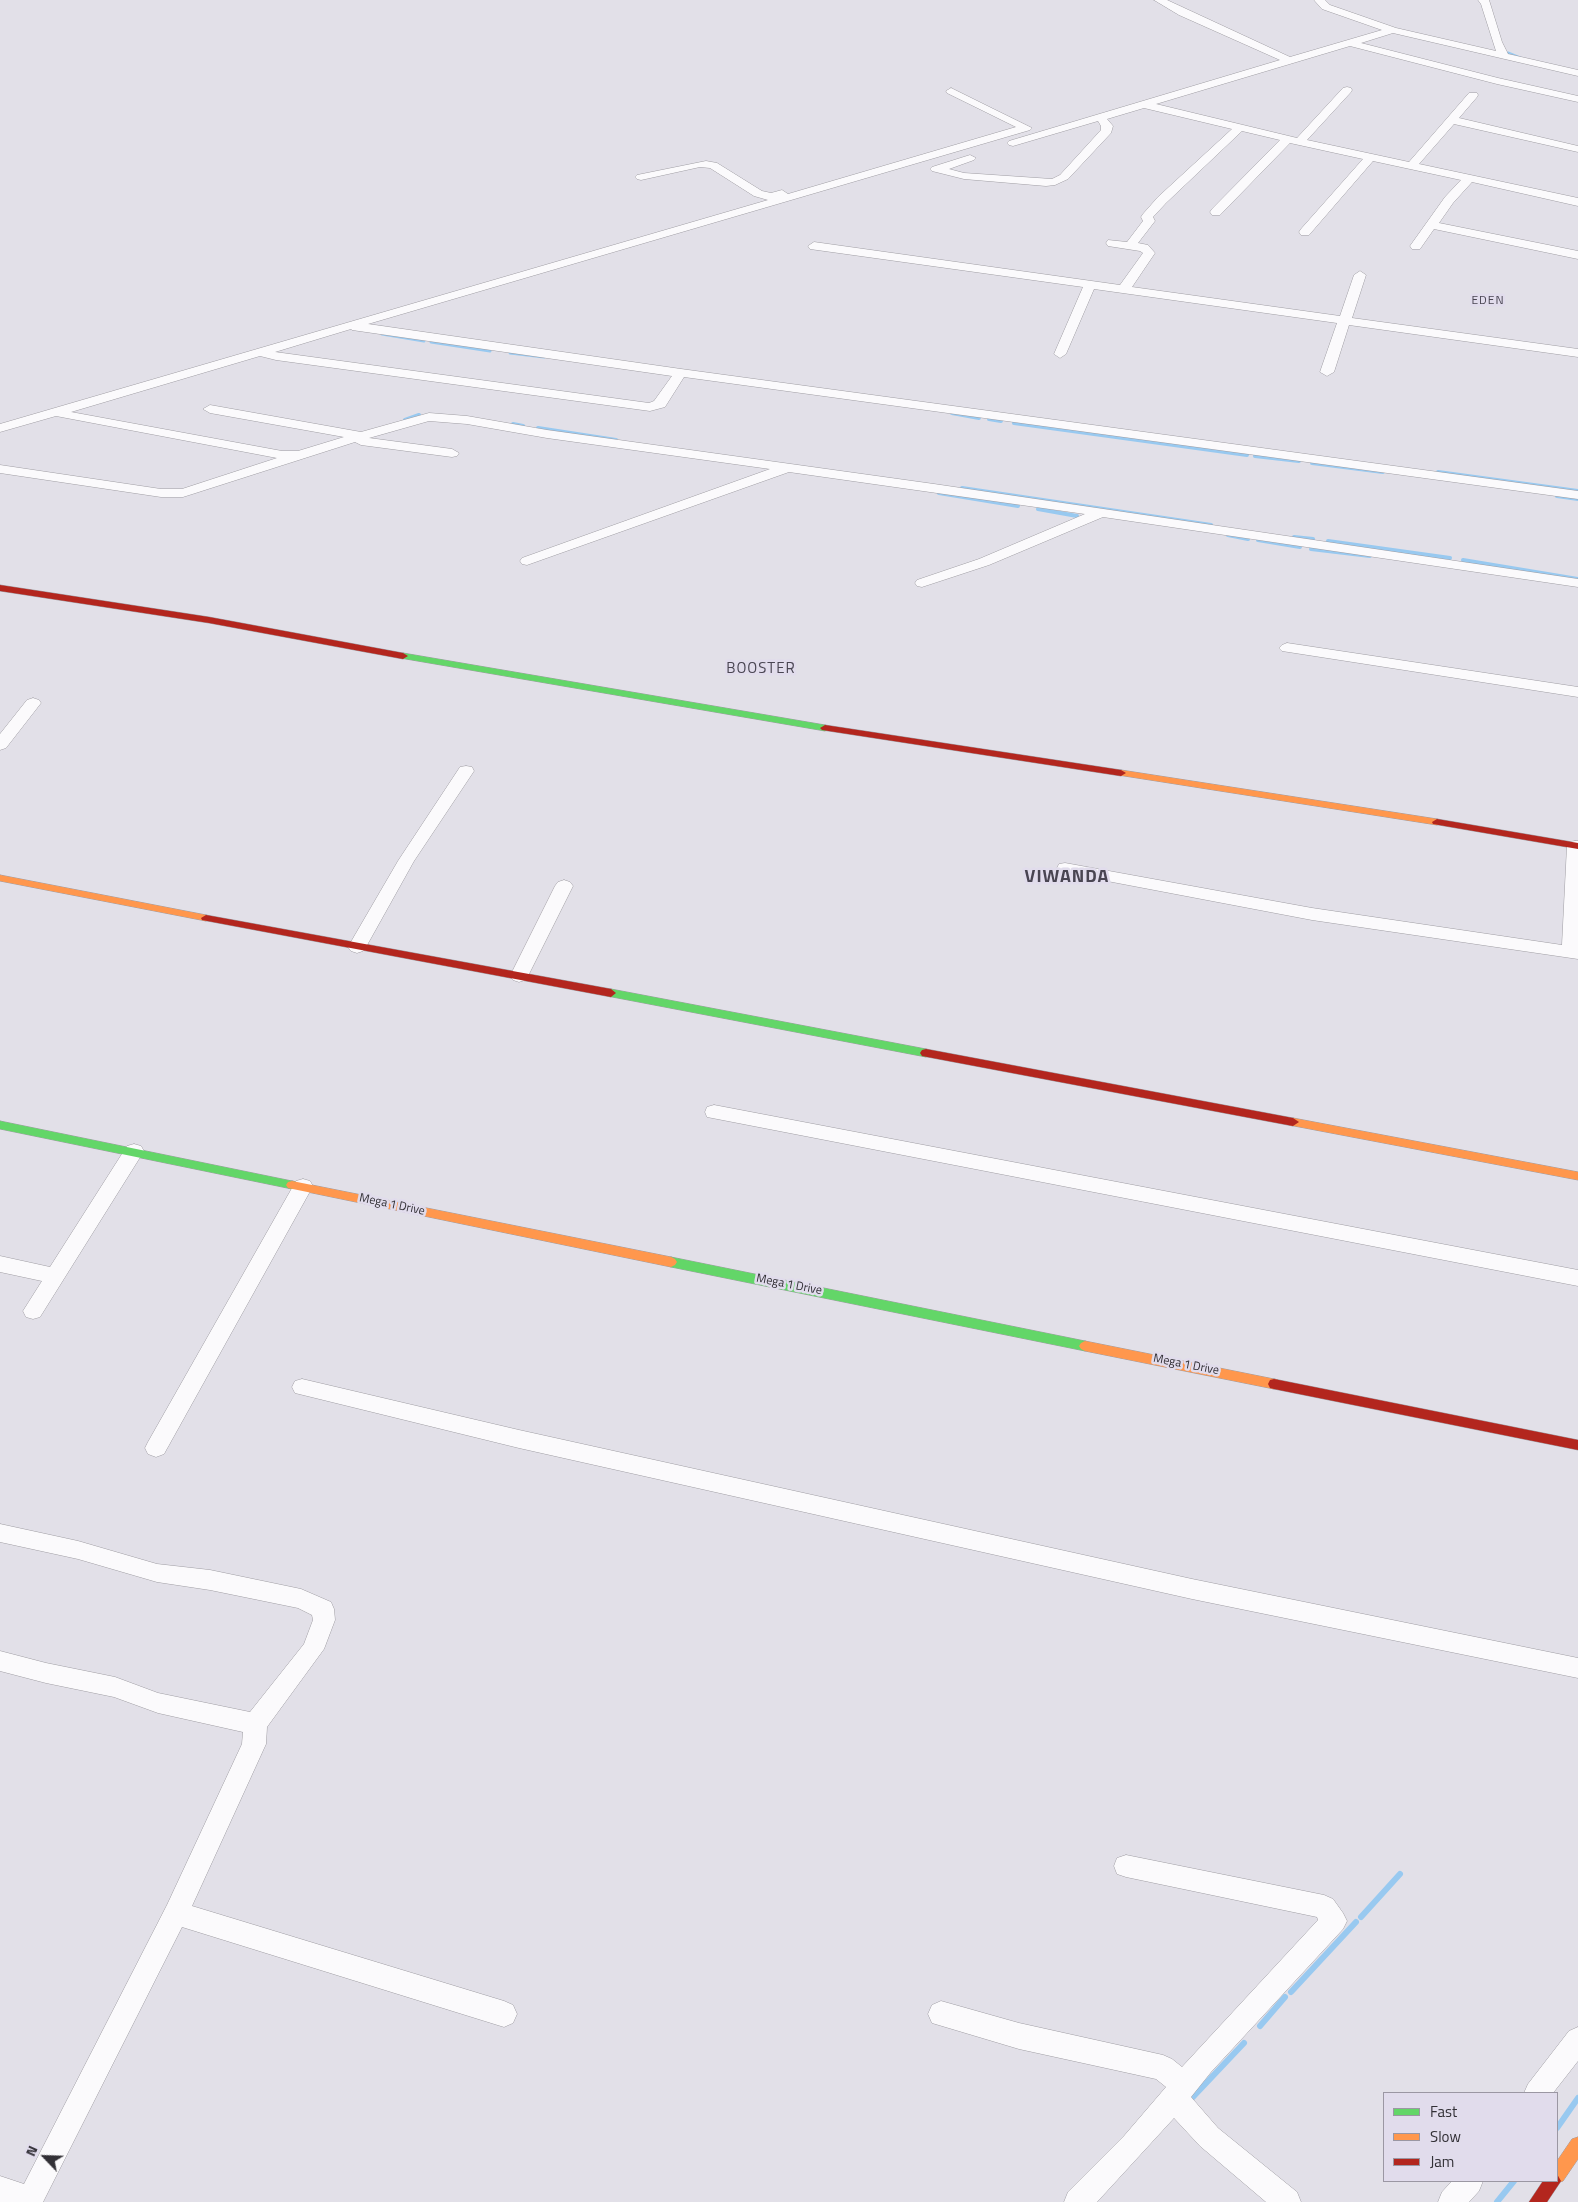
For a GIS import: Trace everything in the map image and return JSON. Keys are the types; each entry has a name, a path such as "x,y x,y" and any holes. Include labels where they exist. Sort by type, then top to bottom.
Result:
{"street":[{"path":"1159,0 1183,13 1290,61"},
{"path":"1319,0 1326,7 1393,30 1578,73"},
{"path":"1483,0 1486,3 1497,42 1504,56"},
{"path":"1100,117 1107,126 1107,131 1064,177 1055,182 1046,183 964,176 936,169 1046,132 1100,117 1146,105 1393,30"},
{"path":"1350,43 1497,81 1578,99"},
{"path":"1557,94 1578,81"},
{"path":"1300,141 1347,90"},
{"path":"951,91 1026,128 1046,132"},
{"path":"1410,166 1473,95"},
{"path":"1146,105 1239,128 1578,202"},
{"path":"1451,120 1578,149"},
{"path":"642,177 706,164 713,166 758,194 771,196 1000,130 1026,128"},
{"path":"0,428 1026,128"},
{"path":"1131,245 1149,221 1147,217 1162,200 1239,128"},
{"path":"1216,212 1288,139"},
{"path":"1305,232 1371,156"},
{"path":"1416,246 1449,200 1469,179"},
{"path":"1432,225 1578,255"},
{"path":"1112,242 1144,248 1149,253 1123,290"},
{"path":"814,246 1578,353"},
{"path":"1327,372 1360,275"},
{"path":"1060,354 1090,285"},
{"path":"352,326 681,373 1578,495"},
{"path":"262,352 276,356 650,407 660,404 662,398 681,373"},
{"path":"210,410 361,436"},
{"path":"62,414 282,455 299,455"},
{"path":"0,469 161,493 184,493 361,436 429,418 440,418 1578,583"},
{"path":"361,436 361,441 452,453"},
{"path":"527,561 788,468"},
{"path":"922,583 984,562 1098,514"},
{"path":"0,588 209,620 480,671 730,710 844,731 1485,829 1577,846 1574,953 1312,914 1065,868"},
{"path":"1287,648 1578,692"},
{"path":"0,745 33,703"},
{"path":"357,947 406,862 466,770"},
{"path":"0,878 357,947 1578,1176"},
{"path":"519,976 564,886"},
{"path":"714,1112 1578,1278"},
{"name":"Mega 1 Drive","path":"0,1124 507,1229 1578,1445"},
{"path":"33,1311 134,1151"},
{"path":"156,1448 303,1186"},
{"path":"0,1264 54,1276"},
{"path":"302,1387 519,1439 1192,1589 1578,1668"},
{"path":"0,1533 78,1550 157,1573 210,1580 301,1599 323,1609 324,1620 313,1649 255,1724 254,1744 176,1913 29,2201 0,2190"},
{"path":"0,1661 46,1673 115,1687 158,1703 255,1724"},
{"path":"1078,2202 1133,2145 1202,2063 1334,1921 1324,1907 1126,1866"},
{"path":"176,1913 504,2014"},
{"path":"941,2014 1019,2036 1163,2068 1209,2137 1287,2202"},
{"path":"1538,2092 1578,2040"},
{"path":"1558,2174 1578,2146"},
{"path":"1452,2202 1468,2182"},
{"path":"1537,2202 1552,2182"}],"waterway":[{"path":"1508,53 1520,58"},
{"path":"382,334 424,341"},
{"path":"431,342 490,351"},
{"path":"510,353 544,357"},
{"path":"952,413 979,418"},
{"path":"405,420 419,415"},
{"path":"989,419 1001,421"},
{"path":"1014,423 1247,455"},
{"path":"513,424 523,426"},
{"path":"538,428 616,440"},
{"path":"1255,456 1299,461"},
{"path":"1312,463 1383,472"},
{"path":"1438,472 1578,491"},
{"path":"962,488 1211,525"},
{"path":"939,493 1018,506"},
{"path":"1557,496 1578,499"},
{"path":"1038,509 1077,516"},
{"path":"1228,535 1248,539"},
{"path":"1294,537 1313,539"},
{"path":"1258,540 1300,547"},
{"path":"1328,541 1450,558"},
{"path":"1311,549 1370,556"},
{"path":"1463,560 1578,579"},
{"path":"1361,1917 1400,1874"},
{"path":"1291,1992 1356,1922"},
{"path":"1260,2026 1285,1997"},
{"path":"1192,2098 1244,2043"},
{"path":"1558,2127 1578,2098"},
{"path":"1497,2202 1513,2182"}],"traffic: fast":[{"path":"403,656 825,728"},
{"path":"611,993 926,1053"},
{"path":"0,1125 292,1185"},
{"path":"671,1262 1085,1346"}],"traffic: slow":[{"path":"1121,773 1437,822"},
{"path":"0,878 206,918"},
{"path":"1293,1122 1578,1176"},
{"path":"292,1185 671,1262"},
{"path":"1085,1346 1274,1384"},
{"path":"1558,2174 1578,2145"}],"traffic: jam":[{"path":"0,588 209,620 403,656"},
{"path":"825,728 1121,773"},
{"path":"1437,822 1578,846"},
{"path":"206,918 611,993"},
{"path":"926,1053 1293,1122"},
{"path":"1274,1384 1578,1445"},
{"path":"1537,2202 1552,2182"}],"district":[{"name":"EDEN","path":"1488,301"},
{"name":"BOOSTER","path":"761,669"},
{"name":"VIWANDA","path":"1067,878"}]}
